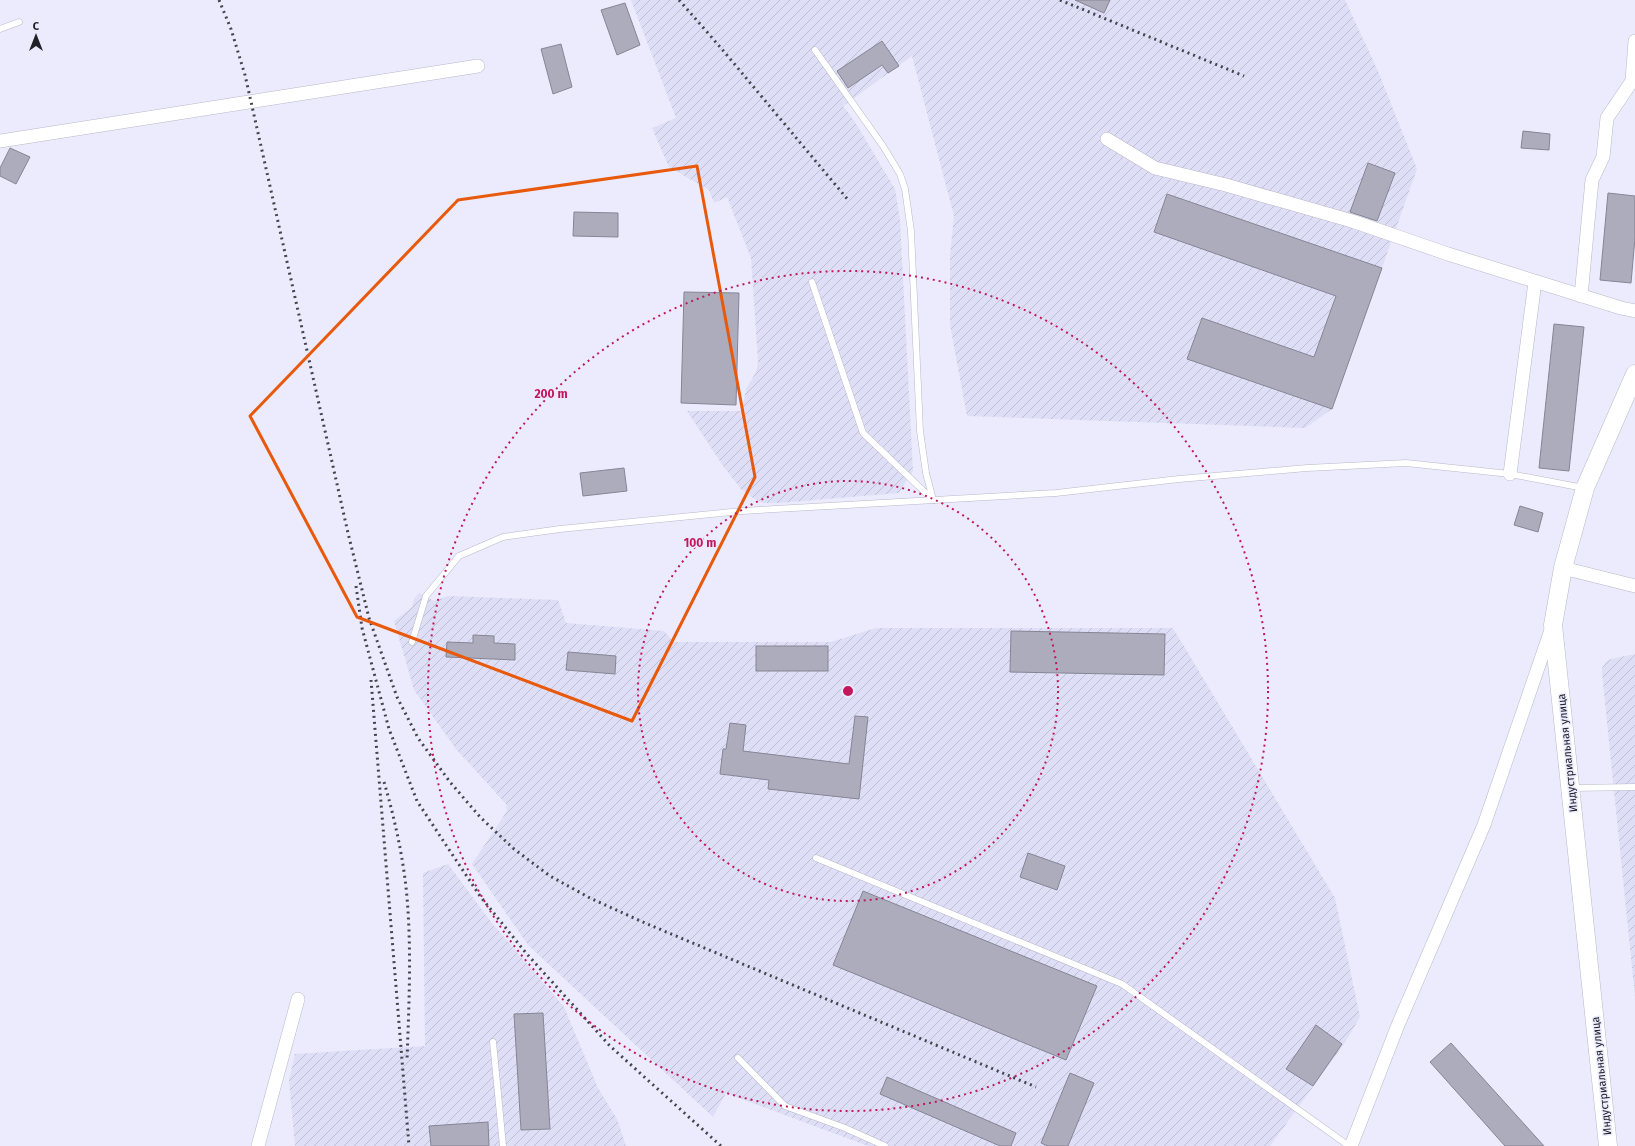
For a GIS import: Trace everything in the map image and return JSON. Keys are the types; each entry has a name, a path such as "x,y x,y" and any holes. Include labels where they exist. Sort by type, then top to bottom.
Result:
{"main road":[{"name":"Индустриальная улица","path":"1608,1146 1553,625 1562,568 1585,488 1635,374"}],"street":[{"path":"1581,296 1592,180 1603,157 1606,118 1632,81 1635,41"},
{"path":"0,141 478,66"},
{"path":"1107,139 1155,168 1226,185 1352,221 1535,282 1635,311"},
{"path":"1510,474 1535,282"},
{"path":"1562,568 1635,586"},
{"path":"1350,1146 1398,1026 1484,825 1553,625"},
{"path":"258,1146 298,999"}],"lane":[{"path":"0,29 19,22"},
{"path":"815,50 882,146 900,174 905,189 911,231 920,432 926,473 933,500"},
{"path":"812,282 863,433 933,500"},
{"path":"412,642 426,596 459,556 502,537 560,529 742,511 1056,493 1179,479 1307,468 1398,464 1460,468 1510,474 1585,488"},
{"path":"1570,788 1635,787"},
{"path":"816,858 1122,984 1350,1146"},
{"path":"493,1042 503,1146"},
{"path":"738,1058 786,1106 845,1128 885,1146"}],"highlighted area":[{"path":"697,166 755,477 632,721 357,617 250,416 458,200"}],"shaded area":[{"path":"631,0 1345,0 1378,71 1417,169 1332,409 1305,428 967,416 950,325 950,256 954,216 912,56 843,106 855,122 895,189 900,220 913,471 899,493 779,503 763,503 753,498 741,489 723,466 687,411 742,411 746,389 756,372 758,362 751,258 727,197 714,203 709,190 669,167 652,128 676,118"},
{"path":"419,593 434,601 448,596 558,600 566,623 664,631 674,642 831,642 876,628 1173,628 1335,898 1360,1017 1344,1044 1270,1146 868,1146 726,1093 713,1117 528,945 472,864 507,811 506,804 456,749 414,690 394,621 412,607 414,599"},
{"path":"1635,654 1635,997 1602,668 1606,662 1611,659"},
{"path":"448,864 491,922 564,1007 598,1088 617,1119 626,1146 295,1146 289,1080 295,1054 425,1046 423,873"}],"building":[{"path":"1075,0 1110,0 1104,13"},
{"path":"625,3 640,45 617,55 601,10"},
{"path":"882,41 899,66 888,73 882,65 848,88 837,71"},
{"path":"561,44 572,87 553,94 541,49"},
{"path":"1523,131 1550,134 1549,150 1521,148"},
{"path":"10,148 30,157 16,184 0,176 0,168"},
{"path":"1368,163 1395,173 1377,221 1350,212"},
{"path":"1608,193 1635,196 1635,238 1631,283 1600,280"},
{"path":"1167,194 1382,268 1332,409 1187,359 1202,318 1314,357 1336,296 1154,232"},
{"path":"574,212 618,213 618,237 573,236"},
{"path":"684,292 739,293 736,405 681,403"},
{"path":"1554,324 1584,327 1569,471 1539,468"},
{"path":"624,468 627,491 583,496 580,473"},
{"path":"1520,506 1543,513 1538,532 1514,525"},
{"path":"1011,631 1165,634 1164,675 1010,672"},
{"path":"473,635 494,636 494,643 515,644 515,660 446,657 447,642 473,643"},
{"path":"756,646 828,646 828,671 756,671"},
{"path":"568,652 616,656 615,674 566,670"},
{"path":"855,716 868,717 859,799 768,789 769,780 720,774 723,749 726,749 730,723 746,725 743,751 849,764"},
{"path":"1028,853 1065,866 1057,890 1020,877"},
{"path":"863,891 1097,986 1066,1060 833,965"},
{"path":"543,1013 550,1129 521,1130 514,1014"},
{"path":"1316,1025 1342,1044 1313,1086 1286,1069"},
{"path":"1451,1043 1544,1146 1505,1146 1430,1062"},
{"path":"1070,1073 1094,1083 1068,1146 1048,1146 1041,1143"},
{"path":"887,1077 1016,1133 1011,1146 1000,1146 880,1094"},
{"path":"488,1122 489,1146 431,1146 429,1126"}],"railway":[{"path":"219,0 231,29 245,75 348,533 369,618 397,697 418,738 450,782 480,817 514,849 550,876 590,898 645,923 1036,1087"},
{"path":"679,0 849,201"},
{"path":"1060,0 1244,76"},
{"path":"356,586 362,628 389,729 417,801 480,896 526,953 610,1046 721,1146"},
{"path":"371,680 409,1146"},
{"path":"384,782 400,847 408,908 410,974 407,1060"}]}
